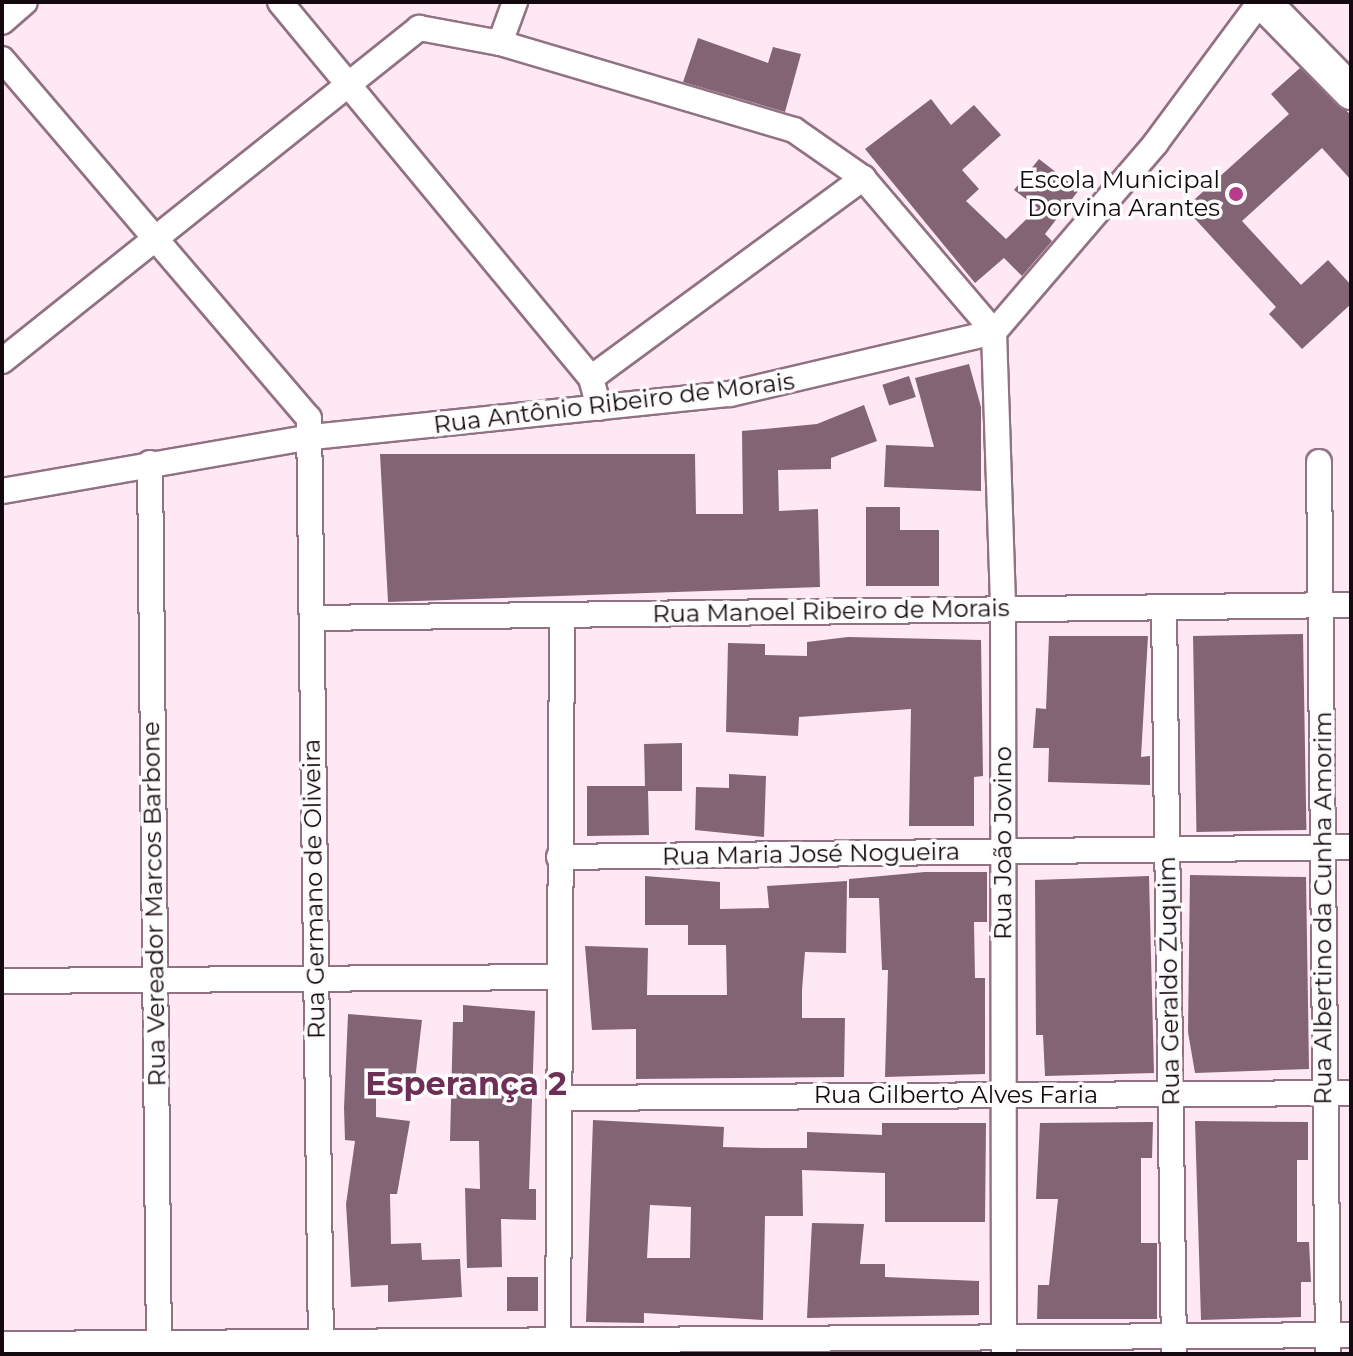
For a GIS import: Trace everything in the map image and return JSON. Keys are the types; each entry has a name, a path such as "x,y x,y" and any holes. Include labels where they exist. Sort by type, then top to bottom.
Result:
{"main road":[{"path":"1261,2 1351,92"}],"street":[{"path":"2,22 25,2"},
{"path":"280,2 591,378 599,408"},
{"path":"500,43 515,2"},
{"path":"2,361 404,33 437,29 500,43 794,130 863,178 994,332 1155,144 1261,2"},
{"name":"Rua Germano de Oliveira","path":"2,59 302,403 312,437 315,980 321,1341"},
{"path":"591,378 863,178"},
{"name":"Rua Antônio Ribeiro de Morais","path":"2,491 312,437 599,408 822,378 994,332"},
{"name":"Rua João Jovino","path":"994,332 1003,609 1004,1348"},
{"name":"Rua Albertino da Cunha Amorim","path":"1319,462 1326,847 1322,1093 1336,1341"},
{"name":"Rua Vereador Marcos Barbone","path":"150,463 159,1345"},
{"name":"Rua Manoel Ribeiro de Morais","path":"312,618 1351,605"},
{"name":"Rua Geraldo Zuquim","path":"1164,608 1174,1345"},
{"path":"558,1347 562,615"},
{"name":"Rua Maria José Nogueira","path":"559,857 1351,847"},
{"path":"2,981 560,977"},
{"name":"Rua Gilberto Alves Faria","path":"560,1098 1351,1093"},
{"path":"2,1344 159,1345 321,1341 558,1347 1004,1348 1336,1341"}],"building":[{"path":"698,38 768,63 773,47 801,54 785,112 683,82"},
{"name":"Escola Municipal Dorvina Arantes","path":"1300,68 1351,115 1351,180 1322,148 1242,221 1301,285 1328,260 1351,285 1351,304 1302,349 1269,314 1276,307 1185,208 1289,114 1271,94"},
{"path":"931,99 951,125 974,105 1001,135 962,170 979,189 966,201 1006,239 1038,208 1014,190 1039,159 1079,190 1045,234 1052,241 1022,276 1004,258 975,283 865,149"},
{"path":"969,364 981,407 981,491 884,487 886,445 934,447 915,378"},
{"path":"909,376 916,397 889,406 882,385"},
{"path":"864,405 877,441 831,458 831,469 778,470 779,511 818,509 820,587 388,602 380,454 695,454 696,514 743,514 742,431 817,424"},
{"path":"866,507 900,507 900,530 939,530 939,586 866,586"},
{"path":"1303,634 1306,830 1196,832 1193,636"},
{"path":"1049,636 1148,636 1141,757 1150,756 1150,785 1048,782 1049,748 1033,748 1036,708 1046,709"},
{"path":"848,637 981,640 983,776 974,777 974,826 909,826 911,709 799,717 798,736 726,732 728,643 765,644 765,655 807,656 807,642"},
{"path":"682,743 682,791 648,791 649,835 587,836 587,786 645,786 644,744"},
{"path":"729,774 766,776 764,837 695,830 696,787 729,788"},
{"path":"925,872 987,872 987,922 974,922 975,978 985,978 985,1074 885,1077 888,970 882,970 879,898 849,898 849,879"},
{"path":"1190,875 1306,877 1309,1069 1195,1073 1188,1032"},
{"path":"645,876 720,882 720,909 769,908 767,886 847,881 846,953 805,952 802,990 802,1018 845,1018 844,1077 636,1079 636,1029 592,1030 585,946 648,948 647,995 727,995 726,945 688,945 688,925 645,925"},
{"path":"1149,876 1154,1073 1045,1076 1043,1035 1036,1035 1035,880"},
{"path":"463,1005 535,1011 529,1189 536,1189 536,1220 501,1219 502,1267 467,1268 465,1188 480,1189 479,1141 450,1141 453,1022 463,1022"},
{"path":"348,1014 422,1020 415,1080 376,1079 376,1117 410,1121 397,1194 390,1194 391,1244 421,1243 422,1260 460,1259 462,1297 388,1302 388,1285 351,1287 346,1204 355,1141 345,1140"},
{"path":"593,1120 724,1127 723,1147 763,1148 807,1148 807,1132 882,1135 882,1123 986,1123 985,1222 885,1222 885,1173 802,1170 803,1216 765,1216 763,1320 644,1313 644,1323 586,1322","holes":["650,1205 691,1207 690,1258 647,1258"]},
{"path":"1195,1121 1308,1122 1308,1160 1297,1160 1297,1242 1309,1242 1311,1282 1301,1282 1301,1317 1201,1320"},
{"path":"1153,1122 1152,1158 1141,1158 1141,1243 1157,1243 1157,1319 1037,1319 1038,1285 1049,1285 1058,1199 1036,1199 1040,1123"},
{"path":"812,1223 864,1224 860,1264 885,1264 885,1277 979,1281 979,1315 807,1318"},
{"path":"507,1277 538,1277 538,1311 507,1311"}],"place":[{"name":"Escola Municipal Dorvina Arantes","path":"1236,194"}],"district":[{"name":"Esperança 2","path":"466,1084"}]}
